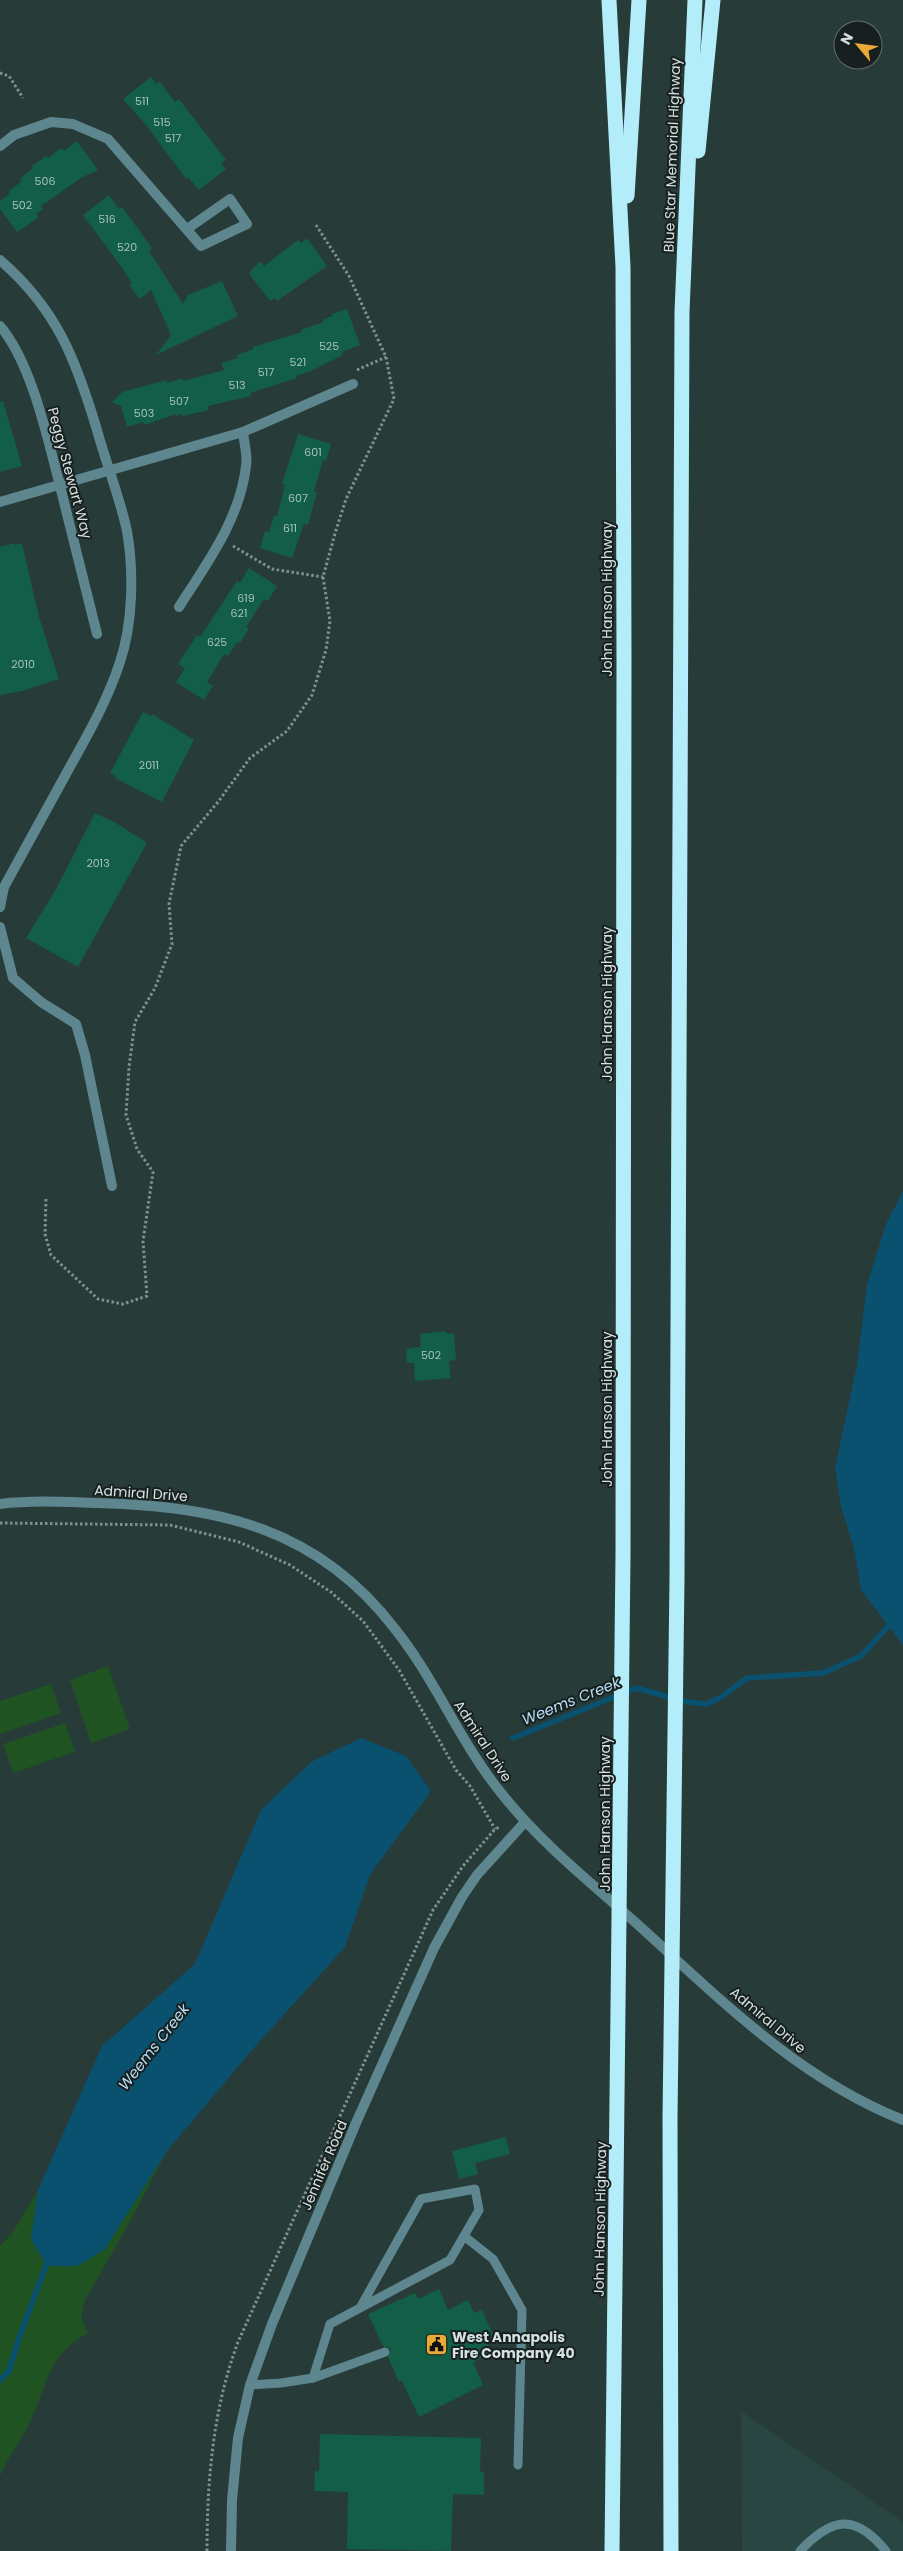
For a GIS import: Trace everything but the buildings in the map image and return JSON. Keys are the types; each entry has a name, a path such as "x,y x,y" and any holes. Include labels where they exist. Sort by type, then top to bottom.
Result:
{"highway":[{"path":"609,0 623,268"},
{"path":"623,268 639,0"},
{"name":"Blue Star Memorial Highway","path":"682,312 695,0"},
{"path":"671,2551 672,2031 678,1579 682,312 714,0"},
{"name":"John Hanson Highway","path":"611,2551 620,1985 623,1555 623,268"}],"street":[{"path":"0,146 14,135 51,122 73,124 108,139 201,246 246,224 230,199 187,228"},
{"path":"0,260 22,278 49,311 69,348 85,392 126,531 130,573 129,613 120,661 102,708 4,887 0,907"},
{"name":"Peggy Stewart Way","path":"0,326 8,335 22,363 43,422 97,634"},
{"path":"0,502 243,432 353,384"},
{"path":"179,607 222,539 238,505 247,465 243,432"},
{"path":"0,927 13,978 41,1002 76,1024 85,1055 112,1186"},
{"name":"Admiral Drive","path":"0,1504 37,1501 145,1504 204,1512 254,1525 279,1535 314,1555 364,1594 397,1630 480,1766 525,1822 734,2011 778,2048 836,2088 859,2101 903,2120"},
{"name":"Jennifer Road","path":"230,2551 234,2469 250,2385 272,2324 345,2150 434,1948 457,1905 477,1875 525,1822"}],"lane":[{"path":"313,2378 330,2324 360,2308 450,2260 479,2210 475,2189 420,2199 360,2308"},
{"path":"464,2236 492,2259 522,2310 518,2465"},
{"path":"250,2385 281,2384 313,2378 385,2352"},
{"path":"800,2551 817,2533 838,2524 857,2525 873,2534 886,2551"}],"path":[{"path":"0,73 9,76 22,98"},
{"path":"46,1199 46,1234 51,1255 98,1299 123,1304 147,1296 143,1241 153,1172 137,1149 126,1115 135,1022 155,988 172,944 169,904 181,846 218,802 250,758 287,731 312,695 326,650 330,621 323,577 346,499 394,399 386,357 349,276 316,225"},
{"path":"353,384 353,372 386,357"},
{"path":"222,539 272,569 323,577"},
{"path":"0,1523 170,1525 239,1542 290,1565 331,1592 362,1621 399,1670 456,1770 470,1786 495,1829"}],"shaded area":[{"path":"741,2411 903,2522 903,2551 742,2551"}],"green space":[{"path":"108,1666 130,1729 91,1743 70,1680"},
{"path":"51,1684 61,1713 0,1734 0,1701"},
{"path":"65,1723 75,1752 13,1773 3,1744"},
{"path":"167,2151 126,2229 85,2300 81,2317 88,2333 74,2342 57,2360 28,2426 0,2476 0,2246 13,2232 38,2190 31,2239 47,2266 104,2250"}],"water":[{"path":"903,1191 903,1645 861,1590 854,1548 841,1506 835,1468 857,1365 867,1285 886,1224"},
{"path":"361,1738 406,1756 431,1791 370,1875 345,1947 252,2050 167,2151 104,2250 77,2266 47,2266 31,2239 38,2190 102,2046 195,1964 261,1810 311,1762"}],"waterway":[{"name":"Weems Creek","path":"513,1738 636,1688 687,1702 707,1704 721,1697 747,1678 823,1673 861,1656 893,1621"},
{"name":"Weems Creek","path":"0,2380 9,2371 48,2260"}],"place":[{"name":"West Annapolis Fire Company 40","path":"436,2345"}]}
